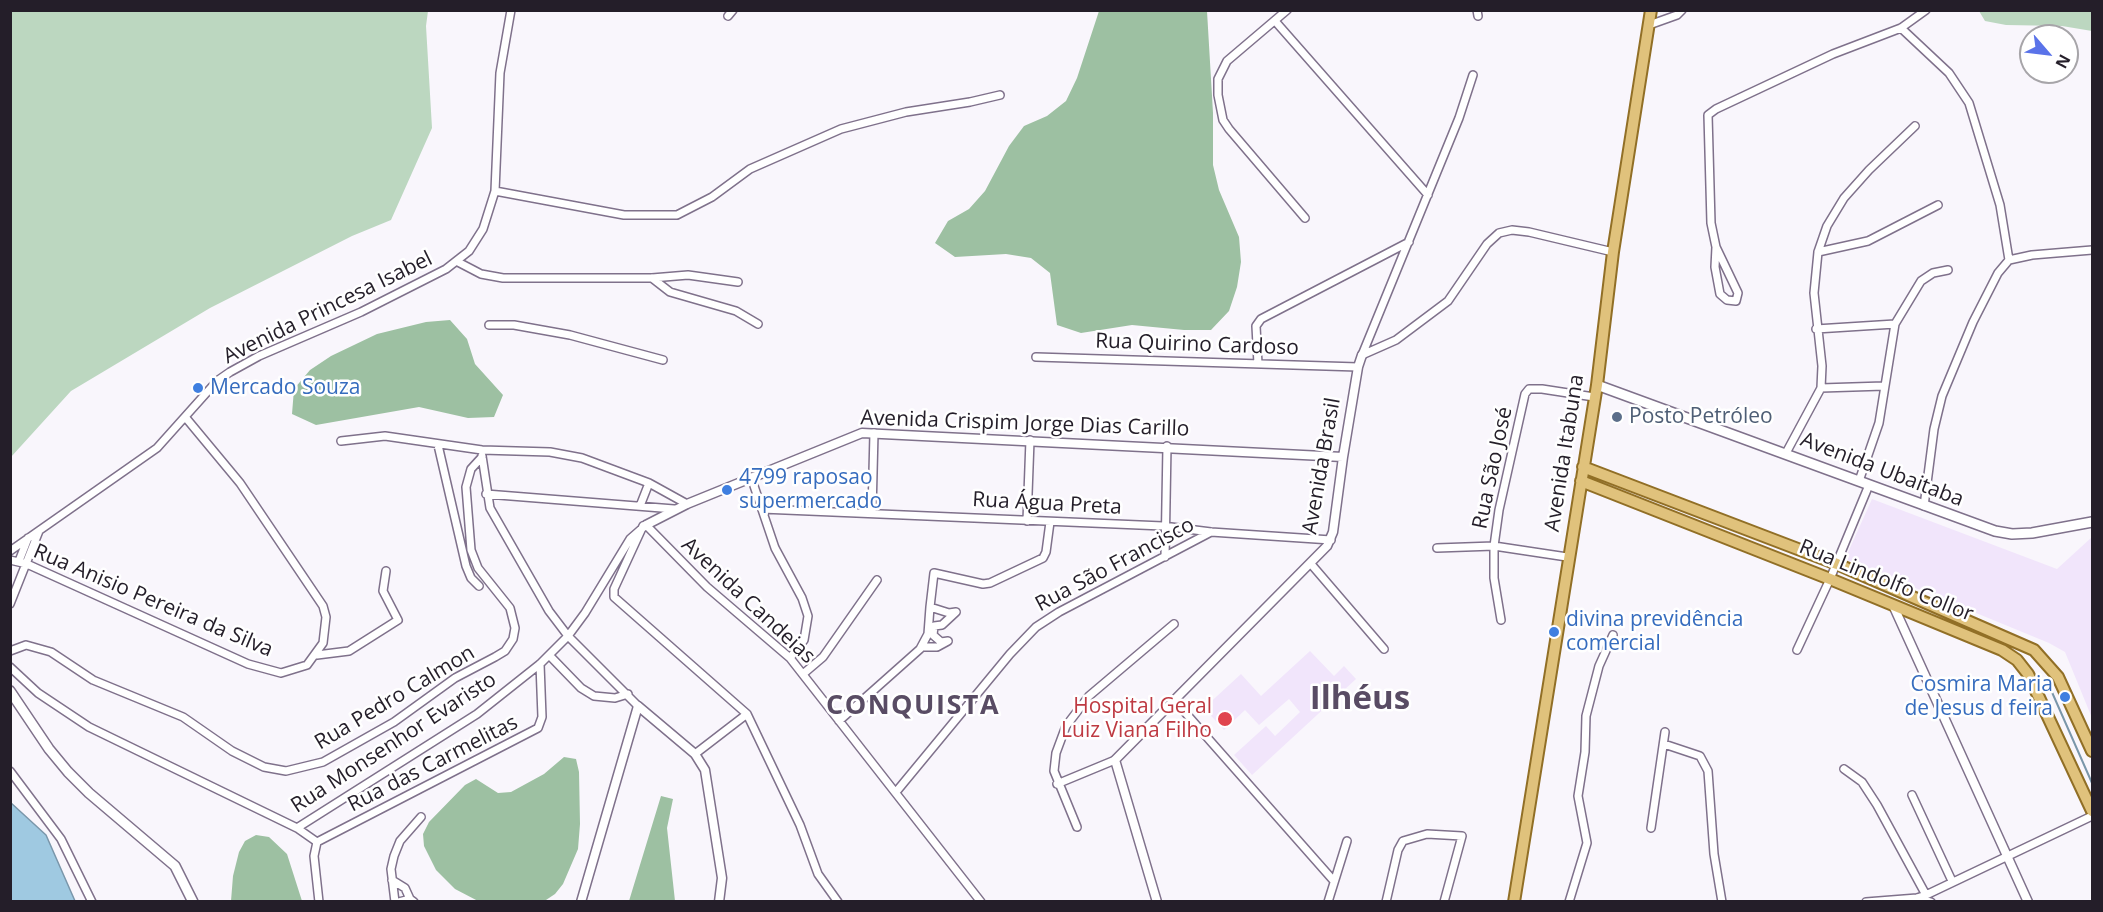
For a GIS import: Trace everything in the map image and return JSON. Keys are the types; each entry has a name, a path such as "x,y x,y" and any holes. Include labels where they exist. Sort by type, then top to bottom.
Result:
{"main road":[{"name":"Avenida Itabuna","path":"1514,902 1596,385 1613,252 1651,10"},
{"name":"Avenida Ubaitaba","path":"1596,385 1786,453 1971,524 2012,534 2047,531 2092,522"},
{"name":"Rua Lindolfo Collor","path":"1583,467 1837,564 2034,650 2058,677 2092,751"},
{"name":"Rua Lindolfo Collor","path":"1581,481 1830,579 2002,650 2021,663 2092,813"},
{"path":"10,691 49,749 68,772 88,793 175,866 187,885 193,902"}],"street":[{"name":"Avenida Princesa Isabel","path":"10,551 157,448 217,381 230,372 259,356 361,312 458,262 469,251 483,229 495,191 500,73 511,10"},
{"path":"1287,10 1221,69 1218,79 1223,120 1305,218"},
{"path":"1649,25 1677,15 1682,10"},
{"path":"1716,248 1715,267 1720,294 1727,300 1736,300 1738,293 1716,248 1711,224 1708,115 1716,109 1841,51 1901,28 1926,10"},
{"path":"1275,21 1428,195"},
{"path":"1901,28 1949,73 1969,103 2000,205 2009,260"},
{"name":"Avenida Brasil","path":"1115,760 1311,564 1331,540 1342,457 1358,367 1459,118 1473,75"},
{"path":"495,191 624,215 676,214 712,197 750,169 841,129 906,112 1000,95"},
{"path":"1786,453 1821,388 1822,366 1813,308 1818,252 1827,226 1844,198 1877,161 1915,126"},
{"path":"1818,252 1868,241 1938,206"},
{"path":"1362,355 1396,340 1448,301 1487,244 1499,233 1512,230 1529,232 1613,252"},
{"path":"1258,364 1256,326 1260,319 1410,242"},
{"path":"1924,506 1934,429 1942,396 1973,322 1998,273 2009,260 2042,254 2092,250"},
{"path":"458,262 481,274 503,278 652,278 688,275 738,282"},
{"path":"1797,650 1837,564 1864,483 1879,423 1895,324 1921,281 1932,273 1947,270"},
{"path":"652,278 670,292 740,312 758,324"},
{"path":"1816,329 1895,324"},
{"path":"489,325 514,325 570,335 663,360"},
{"name":"Rua Quirino Cardoso","path":"1036,357 1358,367"},
{"path":"1821,388 1884,386"},
{"name":"Rua São José","path":"1501,620 1494,578 1494,546 1499,510 1526,391 1542,389 1594,397"},
{"path":"186,418 240,483 323,606 326,630 317,655 349,651 398,620 383,591 386,571"},
{"path":"873,512 874,432"},
{"name":"Avenida Crispim Jorge Dias Carillo","path":"568,636 585,613 630,539 645,525 675,509 852,435 874,432 1342,457"},
{"path":"341,441 385,436 482,453 550,452 582,458 649,483 687,504"},
{"path":"1027,521 1030,440"},
{"path":"438,445 466,566 469,576 479,586"},
{"path":"1165,556 1167,446"},
{"path":"482,453 486,494 490,508 549,611 568,636 638,706 695,754 707,779 722,878 719,902"},
{"name":"Rua Pedro Calmon","path":"10,651 26,645 51,652 93,680 183,717 232,750 264,768 286,771 323,762 394,722 455,678 505,651 513,639 515,628 510,608 478,568 471,550 465,501 466,487 471,469 482,453"},
{"path":"751,477 775,548 802,598 808,616 804,640 790,658"},
{"path":"640,506 649,483"},
{"path":"486,494 675,509"},
{"name":"Rua Água Preta","path":"762,509 1164,526 1211,532 1331,540"},
{"path":"838,721 922,647 928,634 934,573 990,584 1042,558 1046,552 1050,522"},
{"path":"645,525 614,589 614,597 747,714 800,825 818,874 838,902"},
{"name":"Avenida Candeias","path":"645,525 707,587 790,658 981,902"},
{"path":"10,604 39,531"},
{"name":"Rua São Francisco","path":"896,792 1010,654 1036,627 1059,612 1211,532"},
{"path":"19,561 28,538"},
{"path":"1437,548 1494,546 1567,557"},
{"name":"Rua Anisio Pereira da Silva","path":"10,560 27,564 248,664 281,673 307,665 317,655"},
{"path":"1311,564 1384,649"},
{"path":"803,674 823,657 877,580"},
{"path":"1893,605 2028,902"},
{"path":"922,647 937,647 948,641 941,642 933,635 934,626 942,625 956,612 949,613 930,607"},
{"path":"1077,827 1054,771 1056,753 1076,710 1089,696 1174,624"},
{"path":"1569,902 1587,843 1578,796 1585,752 1586,716 1599,666 1613,635"},
{"name":"Rua Monsenhor Evaristo","path":"10,667 38,693 89,727 297,828 477,714 540,664 568,636"},
{"path":"549,655 581,688 594,696 615,698 628,694"},
{"name":"Rua das Carmelitas","path":"317,842 537,728 542,717 540,664"},
{"path":"1175,701 1333,880"},
{"path":"581,902 638,706"},
{"path":"695,754 747,714"},
{"path":"1651,828 1665,732"},
{"path":"1664,744 1700,756 1708,771 1714,854 1722,902"},
{"path":"1058,784 1115,760 1157,902"},
{"path":"1844,769 1862,782 1877,805 1926,895"},
{"path":"10,771 61,839 92,902"},
{"path":"1912,795 1952,882"},
{"path":"1866,902 1917,898 1926,895 2092,813"},
{"path":"392,880 402,885 412,900 397,902 392,880 392,862 400,841 421,817"},
{"path":"297,828 317,842 314,856 319,902"},
{"path":"1386,902 1398,850 1403,841 1418,835 1462,836 1443,902"},
{"path":"1328,902 1333,880 1347,842"},
{"path":"1917,898 1931,902"}],"shaded area":[{"path":"1872,499 2057,569 2092,537 2092,718 2065,652 2049,643 1845,559"},
{"name":"Hospital Geral Luiz Viana Filho","path":"1310,651 1334,676 1344,666 1356,679 1252,775 1234,755 1266,726 1275,736 1300,712 1289,699 1259,725 1245,710 1224,730 1204,708 1241,674 1261,696"}],"green space":[{"path":"11,10 428,11 426,26 432,128 391,220 352,236 210,308 71,391 11,457"},
{"path":"1099,11 1207,11 1213,113 1213,165 1219,190 1239,237 1241,262 1237,287 1229,311 1211,330 1132,325 1081,333 1057,325 1050,273 1031,258 1006,254 955,257 935,243 948,221 969,209 985,191 1009,146 1024,126 1047,116 1066,101 1077,78"},
{"path":"1979,11 2092,11 2092,31 2079,29 2079,24 2006,25 1985,21"},
{"path":"450,320 467,339 475,364 503,395 494,417 468,418 419,407 316,425 292,414 294,389 310,370 331,356 377,334 426,322"},
{"path":"564,757 576,759 579,772 580,824 578,849 563,884 555,894 543,902 478,901 455,889 436,870 424,846 423,834 429,822 465,785 476,779 498,793 511,792 544,774"},
{"path":"661,796 673,799 667,828 675,901 629,901"},
{"path":"256,835 269,837 287,854 302,901 231,901 233,876 239,852 245,841"}],"water":[{"path":"10,802 46,835 75,901 11,901"}],"waterway":[{"path":"2051,690 2092,783"}],"place":[{"name":"Mercado Souza","path":"198,388"},
{"name":"Posto Petróleo","path":"1617,417"},
{"name":"4799 raposao supermercado","path":"727,490"},
{"name":"divina previdência comercial","path":"1554,632"},
{"name":"Cosmira Maria de Jesus d feira","path":"2065,697"},
{"name":"Hospital Geral Luiz Viana Filho","path":"1225,719"}],"district":[{"name":"Ilhéus","path":"1360,700"},
{"name":"CONQUISTA","path":"913,706"}]}
